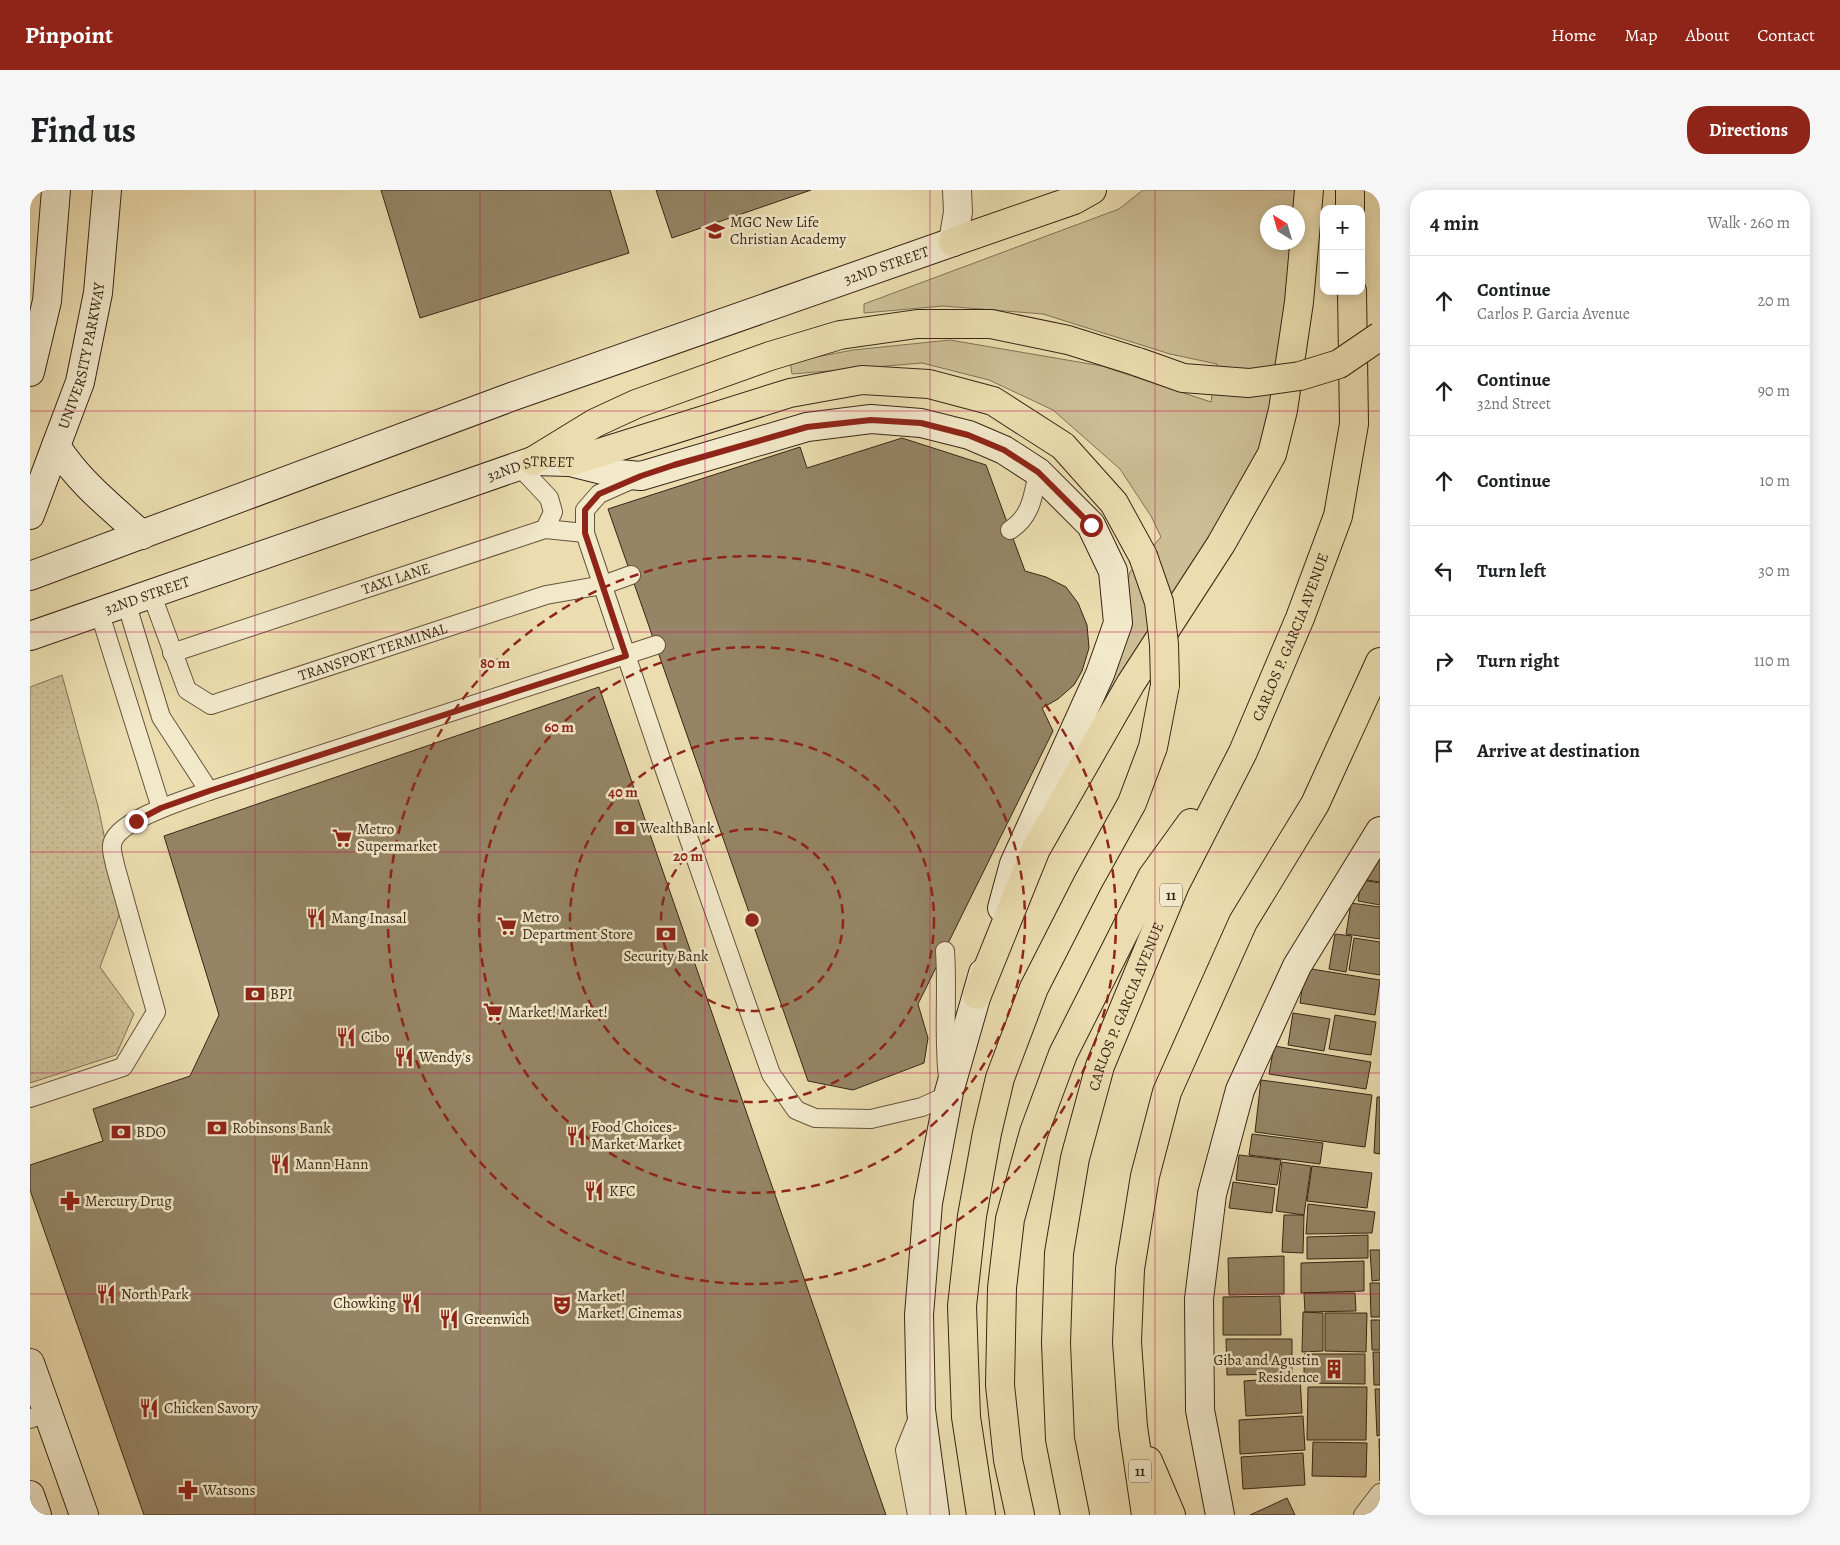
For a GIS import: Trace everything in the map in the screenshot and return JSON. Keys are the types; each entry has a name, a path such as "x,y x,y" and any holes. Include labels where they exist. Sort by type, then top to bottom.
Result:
{"main road":[{"path":"30,372 47,300 56,190"},
{"name":"UNIVERSITY PARKWAY","path":"30,515 80,382 96,302 107,209 107,190"},
{"path":"957,190 958,212 953,242 1074,200 1092,190"},
{"path":"977,995 1036,849 1126,692 1220,544 1272,454 1283,410 1296,322 1309,190"},
{"path":"1350,190 1350,205"},
{"name":"32ND STREET","path":"30,576 502,400 953,242"},
{"name":"CARLOS P. GARCIA AVENUE","path":"1075,1515 1060,1439 1056,1343 1059,1253 1075,1158 1100,1066 1175,885 1243,752 1300,618 1338,516 1354,424 1352,295"},
{"path":"525,463 595,423 636,404 770,356 840,335 917,324 991,324 1068,340 1183,378 1250,383 1300,376 1339,364 1380,336"},
{"path":"570,462 790,393 862,380 929,384 993,401 1062,446 1114,503 1143,556 1159,602 1164,644 1165,685 1153,746 1132,803 1088,882 1034,988 1000,1078 989,1124 972,1216 962,1306 966,1418 981,1515"},
{"name":"32ND STREET","path":"30,636 525,463 570,462 618,474 641,476 807,427 871,420 921,423 968,435 1004,450 1038,472"},
{"path":"56,446 70,468 85,484 142,535"},
{"path":"935,1515 922,1410 919,1315 927,1212 949,1093 1014,864 1100,674 1118,623 1113,571 1091,525 1038,472"},
{"name":"11","path":"1146,1515 1133,1427 1127,1342 1130,1269 1145,1176 1167,1092 1243,922 1315,804 1380,662"},
{"path":"1020,1515 1008,1460 1000,1385 1002,1288 1010,1219 1034,1132 1063,1054 1152,877 1243,752"},
{"path":"1220,1515 1200,1410 1199,1299 1212,1194 1240,1090 1296,966 1380,831"},
{"path":"30,1363 39,1416 84,1515"},
{"path":"1133,1427 1171,1515"},
{"path":"30,1495 37,1515"}],"lane":[{"path":"525,463 549,498 553,512 546,529 585,533"},
{"path":"1010,530 1020,523 1031,507 1038,472"},
{"path":"641,476 599,494 585,510 585,533 771,1074 796,1110 815,1118 871,1119 922,1107 949,1093 945,1056 947,983 945,951"},
{"name":"TAXI LANE","path":"172,654 546,529"},
{"path":"603,585 631,575"},
{"name":"TRANSPORT TERMINAL","path":"172,654 187,690 211,705 546,595 603,585"},
{"path":"151,593 172,654"},
{"path":"126,602 161,717 209,791"},
{"path":"99,611 161,808"},
{"path":"30,1098 123,1067 156,1012 112,846 118,834 161,808 209,791 656,645"},
{"path":"917,1515 905,1450 922,1410"},
{"path":"1363,1515 1380,1493"}],"shaded area":[{"path":"1143,190 1301,190 1299,205 1260,205 1260,250 1295,250 1262,458 1179,595 1092,723 1130,572 1161,537 1151,516 1120,469 1053,410 989,380 922,363 792,374 790,362 853,350 950,340 1102,366 1211,402 1217,364 1170,354 1043,314 943,306 864,313 864,304 1119,209"},
{"path":"62,675 98,806 120,913 100,967 134,1014 116,1055 30,1083 30,687"}],"building":[{"path":"381,190 610,190 629,253 420,318"},
{"path":"656,190 811,190 672,238"},
{"path":"902,438 986,465 1025,571 1046,577 1066,587 1078,603 1087,625 1089,648 1082,671 1074,685 1058,699 1042,708 1053,731 918,1004 928,1038 924,1063 853,1090 808,1081 608,509 800,447 807,468"},
{"path":"599,687 886,1515 144,1515 30,1190 30,1165 103,1141 93,1109 190,1076 219,1015 164,836"},
{"path":"1370,859 1380,860 1380,882 1367,880"},
{"path":"1361,880 1380,883 1380,905 1358,901"},
{"path":"1351,903 1380,907 1380,939 1346,934"},
{"path":"1335,934 1352,936 1346,972 1329,969"},
{"path":"1354,938 1380,942 1380,975 1349,970"},
{"path":"1305,968 1380,980 1375,1015 1300,1003"},
{"path":"1293,1013 1330,1019 1324,1051 1288,1045"},
{"path":"1335,1015 1376,1022 1371,1055 1329,1049"},
{"path":"1274,1046 1371,1062 1366,1089 1269,1074"},
{"path":"1261,1080 1372,1095 1365,1147 1255,1132"},
{"path":"1377,1097 1380,1097 1380,1154 1374,1153"},
{"path":"1252,1134 1323,1143 1320,1164 1249,1155"},
{"path":"1239,1155 1281,1160 1277,1185 1236,1180"},
{"path":"1282,1162 1311,1166 1304,1215 1276,1211"},
{"path":"1312,1166 1372,1173 1367,1208 1307,1201"},
{"path":"1233,1182 1275,1188 1272,1213 1229,1208"},
{"path":"1308,1204 1375,1212 1372,1233 1306,1234"},
{"path":"1284,1215 1304,1215 1303,1253 1282,1252"},
{"path":"1368,1235 1368,1258 1307,1259 1307,1237"},
{"path":"1370,1250 1380,1250 1380,1280 1372,1281"},
{"path":"1284,1256 1284,1294 1229,1295 1228,1258"},
{"path":"1364,1261 1364,1291 1301,1293 1301,1263"},
{"path":"1370,1283 1380,1283 1380,1317 1371,1317"},
{"path":"1304,1293 1355,1293 1356,1311 1305,1312"},
{"path":"1280,1296 1281,1335 1223,1335 1223,1297"},
{"path":"1303,1312 1323,1313 1323,1351 1302,1352"},
{"path":"1325,1313 1367,1313 1366,1352 1325,1351"},
{"path":"1371,1320 1380,1320 1380,1350 1372,1350"},
{"path":"1226,1339 1292,1339 1292,1374 1227,1375"},
{"path":"1373,1352 1380,1352 1380,1385 1374,1385"},
{"name":"Giba and Agustin Residence","path":"1304,1354 1365,1354 1365,1384 1304,1383"},
{"path":"1300,1377 1302,1413 1246,1416 1244,1381"},
{"path":"1308,1387 1367,1387 1366,1440 1307,1440"},
{"path":"1375,1389 1380,1389 1380,1435 1377,1436"},
{"path":"1303,1416 1305,1450 1240,1454 1239,1420"},
{"path":"1379,1439 1380,1439 1380,1481"},
{"path":"1313,1442 1367,1443 1366,1477 1312,1476"},
{"path":"1303,1453 1305,1485 1243,1489 1241,1457"},
{"path":"1287,1498 1295,1515 1250,1515"}],"place":[{"name":"MGC New Life Christian Academy","path":"715,231"},
{"name":"WealthBank","path":"625,828"},
{"name":"Metro Supermarket","path":"342,838"},
{"name":"Mang Inasal","path":"316,918"},
{"name":"Metro Department Store","path":"507,926"},
{"name":"Security Bank","path":"666,934"},
{"name":"BPI","path":"255,994"},
{"name":"Market! Market!","path":"493,1012"},
{"name":"Cibo","path":"346,1037"},
{"name":"Wendy's","path":"404,1057"},
{"name":"Robinsons Bank","path":"217,1128"},
{"name":"BDO","path":"121,1132"},
{"name":"Food Choices- Market Market","path":"576,1136"},
{"name":"Mann Hann","path":"280,1164"},
{"name":"KFC","path":"594,1191"},
{"name":"Mercury Drug","path":"70,1201"},
{"name":"North Park","path":"106,1294"},
{"name":"Chowking","path":"411,1303"},
{"name":"Market! Market! Cinemas","path":"562,1305"},
{"name":"Greenwich","path":"449,1319"},
{"name":"Giba and Agustin Residence","path":"1334,1369"},
{"name":"Chicken Savory","path":"149,1408"},
{"name":"Watsons","path":"188,1490"}],"route":[{"path":"136,821 161,808 209,791 626,656 585,533 585,510 599,494 641,476 674,465 807,427 871,420 921,423 968,435 1004,450 1038,472 1091,525"}]}
